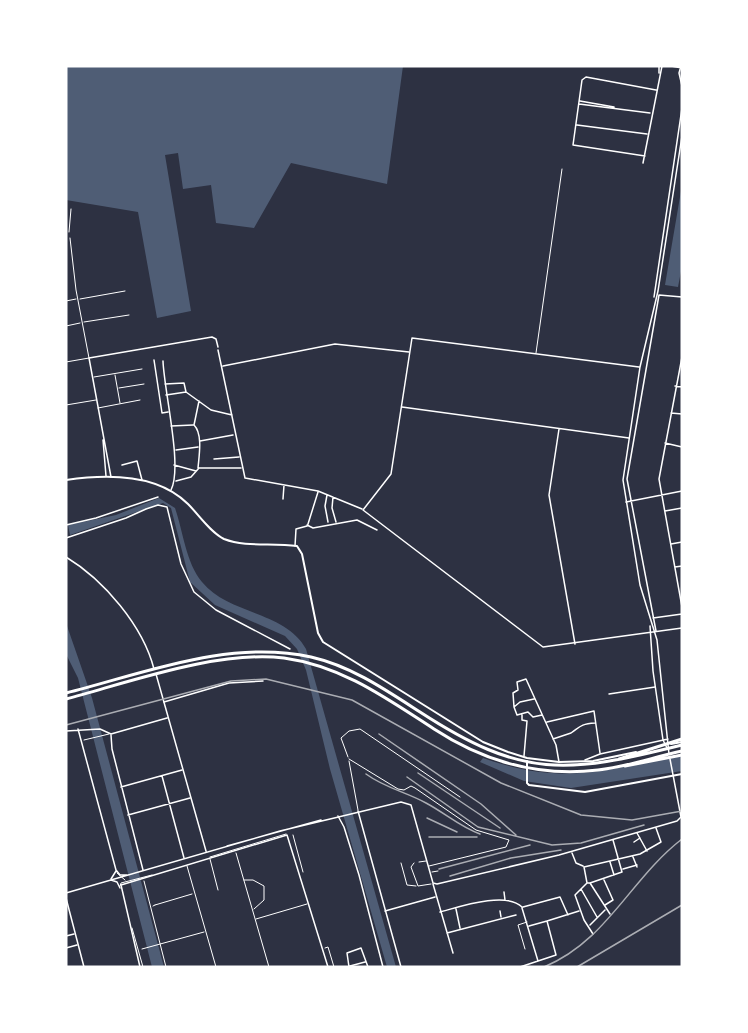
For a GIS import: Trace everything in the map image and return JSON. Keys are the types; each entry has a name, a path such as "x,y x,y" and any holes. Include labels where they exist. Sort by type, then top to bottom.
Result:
{"highway":[{"path":"66,480 106,477 142,480 171,491 224,538 248,544 295,546 302,554 319,636 323,642 483,742 526,759 559,762 579,762 682,742"},
{"path":"66,693 216,655 246,652 290,654 328,662 355,674 458,737 496,754 528,763 586,766 614,761 682,742"},
{"path":"66,699 219,661 262,657 285,658 320,666 356,680 462,746 498,760 546,771 570,772 612,768 682,753"},
{"path":"526,759 527,783 544,789 585,792 682,774"}],"street":[{"path":"643,163 660,66"},
{"path":"671,66 681,67 682,86"},
{"path":"645,156 574,146 582,80 586,77 656,90"},
{"path":"579,102 651,113"},
{"path":"401,863 407,885 418,886 613,840 677,821 681,817 674,774 663,740 655,687 650,625 640,585 622,480 640,367 654,300 682,108"},
{"path":"576,125 647,135"},
{"path":"654,300 658,291 682,136"},
{"path":"537,353 562,169"},
{"path":"69,232 71,209"},
{"path":"70,238 82,323 111,477"},
{"path":"66,301 125,291"},
{"path":"666,746 668,739 656,632 627,474 659,297 662,293 682,297"},
{"path":"66,326 129,315"},
{"path":"66,362 212,337 216,339 241,468 244,476 249,480 318,491 363,510 543,647 682,628"},
{"path":"363,510 391,474 411,340 414,338 640,367"},
{"path":"222,367 335,344 409,352"},
{"path":"682,359 664,443 660,495 682,607"},
{"path":"154,360 162,413 169,412"},
{"path":"163,361 165,395 175,450 175,481 171,491"},
{"path":"92,377 142,369"},
{"path":"115,373 120,404"},
{"path":"164,384 184,382 186,392"},
{"path":"117,388 144,384"},
{"path":"675,386 682,387"},
{"path":"165,395 186,392 214,411 232,415"},
{"path":"66,405 96,400"},
{"path":"98,408 140,400"},
{"path":"175,481 191,477 197,470 199,441 197,428 194,425 194,411 199,401"},
{"path":"402,407 629,438"},
{"path":"670,412 682,414"},
{"path":"171,426 194,425"},
{"path":"559,429 549,495 575,644"},
{"path":"199,441 235,435"},
{"path":"104,439 106,477"},
{"path":"664,443 682,447"},
{"path":"175,450 199,447"},
{"path":"214,459 239,457"},
{"path":"122,465 137,461 142,480"},
{"path":"174,465 197,470 241,468"},
{"path":"283,499 284,484"},
{"path":"308,525 318,491"},
{"path":"626,502 682,491"},
{"path":"328,494 325,506 329,524"},
{"path":"333,496 332,508 336,522"},
{"path":"66,525 96,518 158,497"},
{"path":"66,538 126,518 146,508 158,505 166,507 182,564 194,592 216,610 290,649"},
{"path":"664,511 682,508"},
{"path":"295,546 296,529 308,525 313,528 357,520 377,531"},
{"path":"670,544 682,542"},
{"path":"66,556 108,593 139,630 153,664 207,852"},
{"path":"675,567 682,566"},
{"path":"652,618 682,614"},
{"path":"650,625 656,632"},
{"path":"651,641 657,640"},
{"path":"543,714 533,717 528,712 517,716 513,693 518,691 517,681 526,679 543,714 558,751 559,762"},
{"path":"163,702 242,681 263,681"},
{"path":"609,694 655,687"},
{"path":"514,707 520,702 534,699"},
{"path":"546,722 594,711 600,754"},
{"path":"522,714 522,720 527,721 526,759"},
{"path":"82,741 168,717"},
{"path":"552,739 571,733 574,728 583,723 596,723"},
{"path":"78,729 116,870 124,876 127,882"},
{"path":"66,731 100,729 111,734"},
{"path":"401,967 358,811 349,759 341,738 349,731 360,729 460,797"},
{"path":"111,734 111,749 143,870"},
{"path":"579,762 600,754 668,739"},
{"path":"349,759 398,789 405,790 411,786 415,788 476,830 509,840 506,847 428,866"},
{"path":"121,787 183,770"},
{"path":"162,776 184,858"},
{"path":"128,815 191,797"},
{"path":"139,872 354,812 401,802 409,804 453,953"},
{"path":"339,816 356,865 383,967"},
{"path":"66,893 324,820"},
{"path":"571,851 576,863 584,867 619,860 647,852 661,843 656,827"},
{"path":"637,833 647,852"},
{"path":"120,888 127,882 287,835"},
{"path":"142,878 287,835"},
{"path":"287,835 328,967"},
{"path":"293,835 303,872"},
{"path":"634,842 641,838"},
{"path":"613,840 622,869"},
{"path":"235,851 269,967"},
{"path":"593,934 580,910 576,894 580,888 589,883 615,876 622,872 622,869 637,866 633,856"},
{"path":"210,859 218,890"},
{"path":"419,862 427,860"},
{"path":"610,862 615,876"},
{"path":"414,863 411,867 418,886"},
{"path":"187,866 216,967"},
{"path":"584,867 589,883 610,914"},
{"path":"110,880 116,870"},
{"path":"430,873 438,871"},
{"path":"142,878 166,967"},
{"path":"603,906 613,900 604,879"},
{"path":"110,880 117,882 120,888 141,967"},
{"path":"244,880 258,881 266,892 264,900 252,910"},
{"path":"580,888 597,917"},
{"path":"504,892 505,900"},
{"path":"154,906 194,893"},
{"path":"385,911 435,897"},
{"path":"440,912 505,900 522,907 560,897 568,915"},
{"path":"66,898 84,967"},
{"path":"255,920 309,903"},
{"path":"522,907 539,962"},
{"path":"456,908 460,929"},
{"path":"588,926 606,909"},
{"path":"529,927 580,910"},
{"path":"500,912 501,918"},
{"path":"446,933 516,915"},
{"path":"520,967 556,955 547,921"},
{"path":"525,949 518,925 527,922"},
{"path":"142,949 206,931"},
{"path":"66,936 75,933"},
{"path":"66,948 78,945"},
{"path":"325,948 328,947 334,967"},
{"path":"367,962 349,967 347,953 362,948 367,962 368,967"}],"water":[{"path":"66,66 403,66 387,184 291,163 254,228 216,223 211,185 183,189 178,153 165,155 191,311 157,318 138,212 66,200"},
{"path":"682,185 682,266 678,287 665,285"},
{"path":"159,498 175,508 192,566 202,582 213,593 227,601 285,627 306,649 396,967 387,967 330,769 306,670 297,649 285,636 215,605 190,582 171,508 163,503 70,535 68,525 116,515"},
{"path":"66,623 92,698 164,967 152,967 78,678 66,654"},
{"path":"682,754 682,771 571,788 524,781 480,762 483,758 511,767 560,774 606,770"}],"railway":[{"path":"66,725 231,681 266,679 352,700 501,783 581,815 632,820 682,811"},
{"path":"379,734 481,804 516,835"},
{"path":"418,773 500,828"},
{"path":"366,774 426,803 480,834"},
{"path":"407,777 478,827 552,845 581,843 644,825"},
{"path":"427,818 457,832"},
{"path":"429,837 477,837"},
{"path":"544,967 566,956 585,942 602,926 647,872 682,839"},
{"path":"439,869 530,845"},
{"path":"450,876 511,858 561,850"},
{"path":"577,967 682,905"}]}
